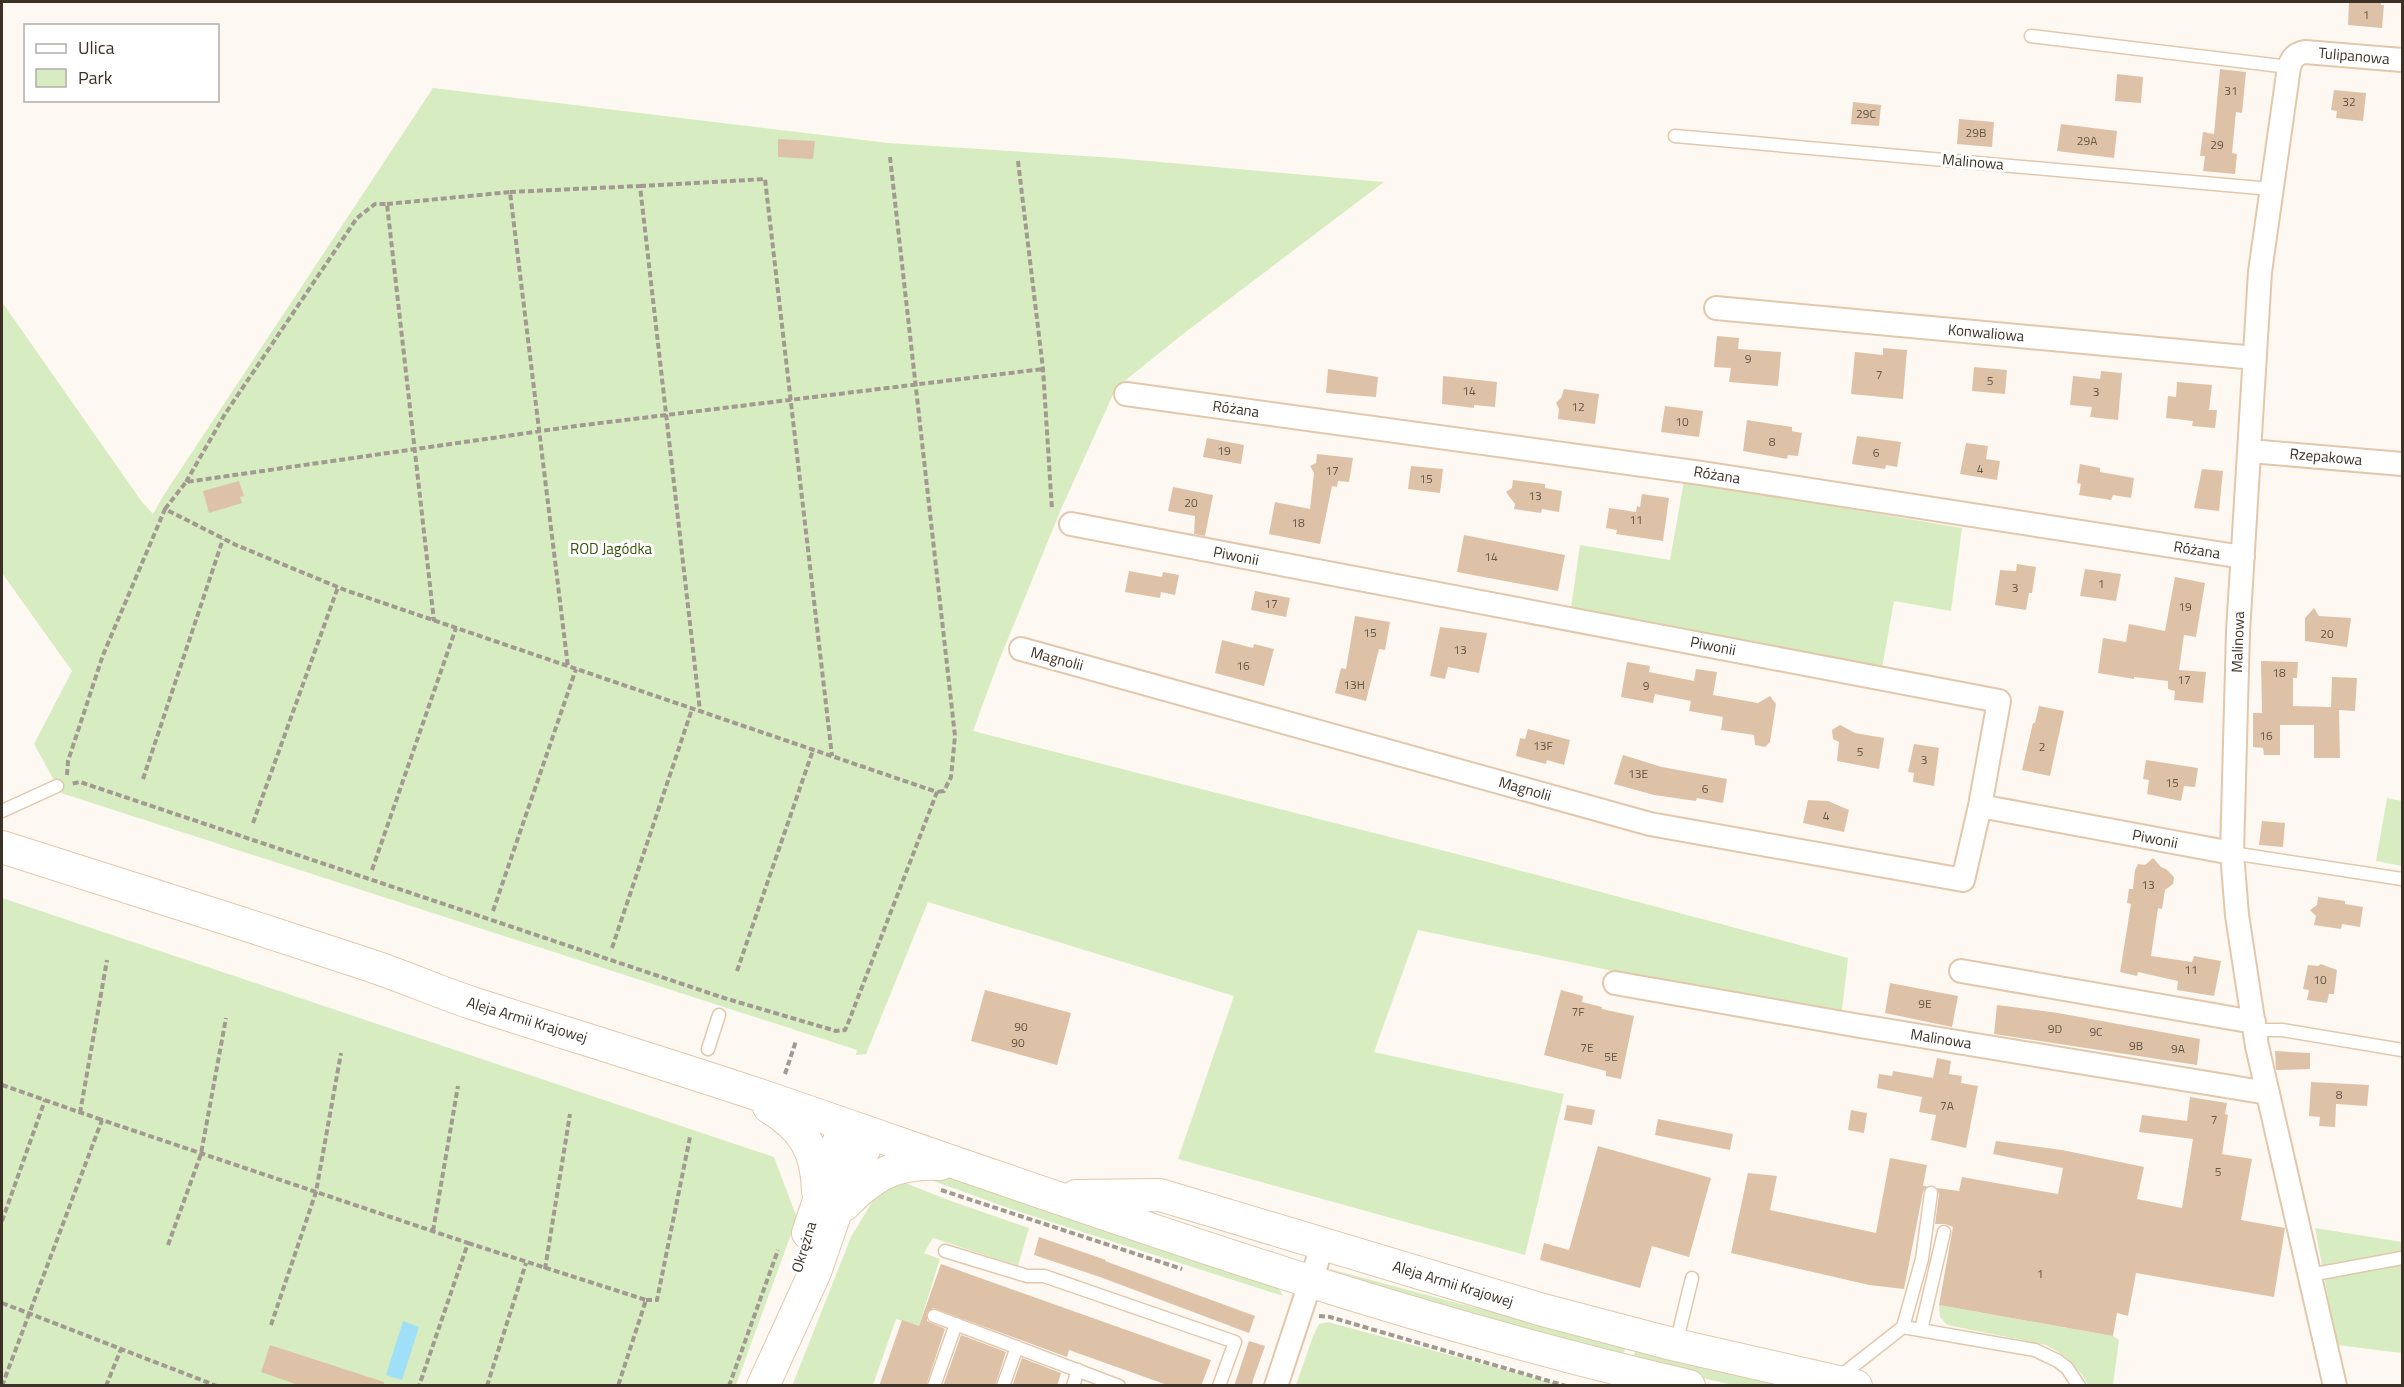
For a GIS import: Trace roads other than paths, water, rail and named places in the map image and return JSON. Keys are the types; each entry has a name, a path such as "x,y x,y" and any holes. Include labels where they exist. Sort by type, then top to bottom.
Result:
{"street":[{"name":"Tulipanowa","path":"2297,60 2403,60"},
{"name":"Malinowa","path":"2297,60 2271,189 2260,272 2238,632 2232,853 2237,915 2254,1026 2335,1386"},
{"name":"Konwaliowa","path":"1716,308 2255,358"},
{"name":"Różana","path":"1126,394 1701,473 2243,557"},
{"name":"Rzepakowa","path":"2250,451 2403,464"},
{"name":"Piwonii","path":"1071,524 1999,701 1980,806 2232,853"},
{"name":"Magnolii","path":"1022,649 1650,824 1963,879 1980,806"},
{"name":"Aleja Armii Krajowej","path":"2,847 372,966 470,1002 738,1088 1051,1197 1312,1281 1479,1332 1689,1386"},
{"path":"1961,971 2254,1026"},
{"name":"Malinowa","path":"1615,983 2268,1093"},
{"path":"738,1088 780,1114 808,1142 817,1165 827,1207 869,1180 892,1169 923,1163 959,1165"},
{"name":"Okrężna","path":"766,1377 815,1272 827,1207 857,1130"},
{"name":"Aleja Armii Krajowej","path":"1051,1197 1160,1194 1533,1308 1676,1345 1845,1383"},
{"path":"1276,1386 1323,1244"}],"lane":[{"path":"2031,36 2297,60"},
{"name":"Malinowa","path":"1675,136 2271,189"},
{"path":"2,811 57,786"},
{"path":"2232,853 2403,879"},
{"path":"708,1049 719,1015"},
{"path":"2254,1026 2403,1050"},
{"path":"1845,1383 1903,1327 1922,1259 1931,1193"},
{"path":"1921,1330 1944,1232"},
{"path":"945,1251 1028,1276 1044,1276 1235,1342 1220,1386"},
{"path":"2310,1275 2403,1258"},
{"path":"1676,1345 1692,1278"},
{"path":"934,1316 1119,1386"},
{"path":"934,1386 956,1324"},
{"path":"1903,1327 2047,1354 2067,1368 2079,1386"},
{"path":"1003,1386 1017,1347"},
{"path":"1073,1386 1078,1370"}],"water":[{"path":"403,1321 419,1327 402,1380 386,1375"}],"park label":[{"name":"ROD Jagódka","path":"611,549"}]}
